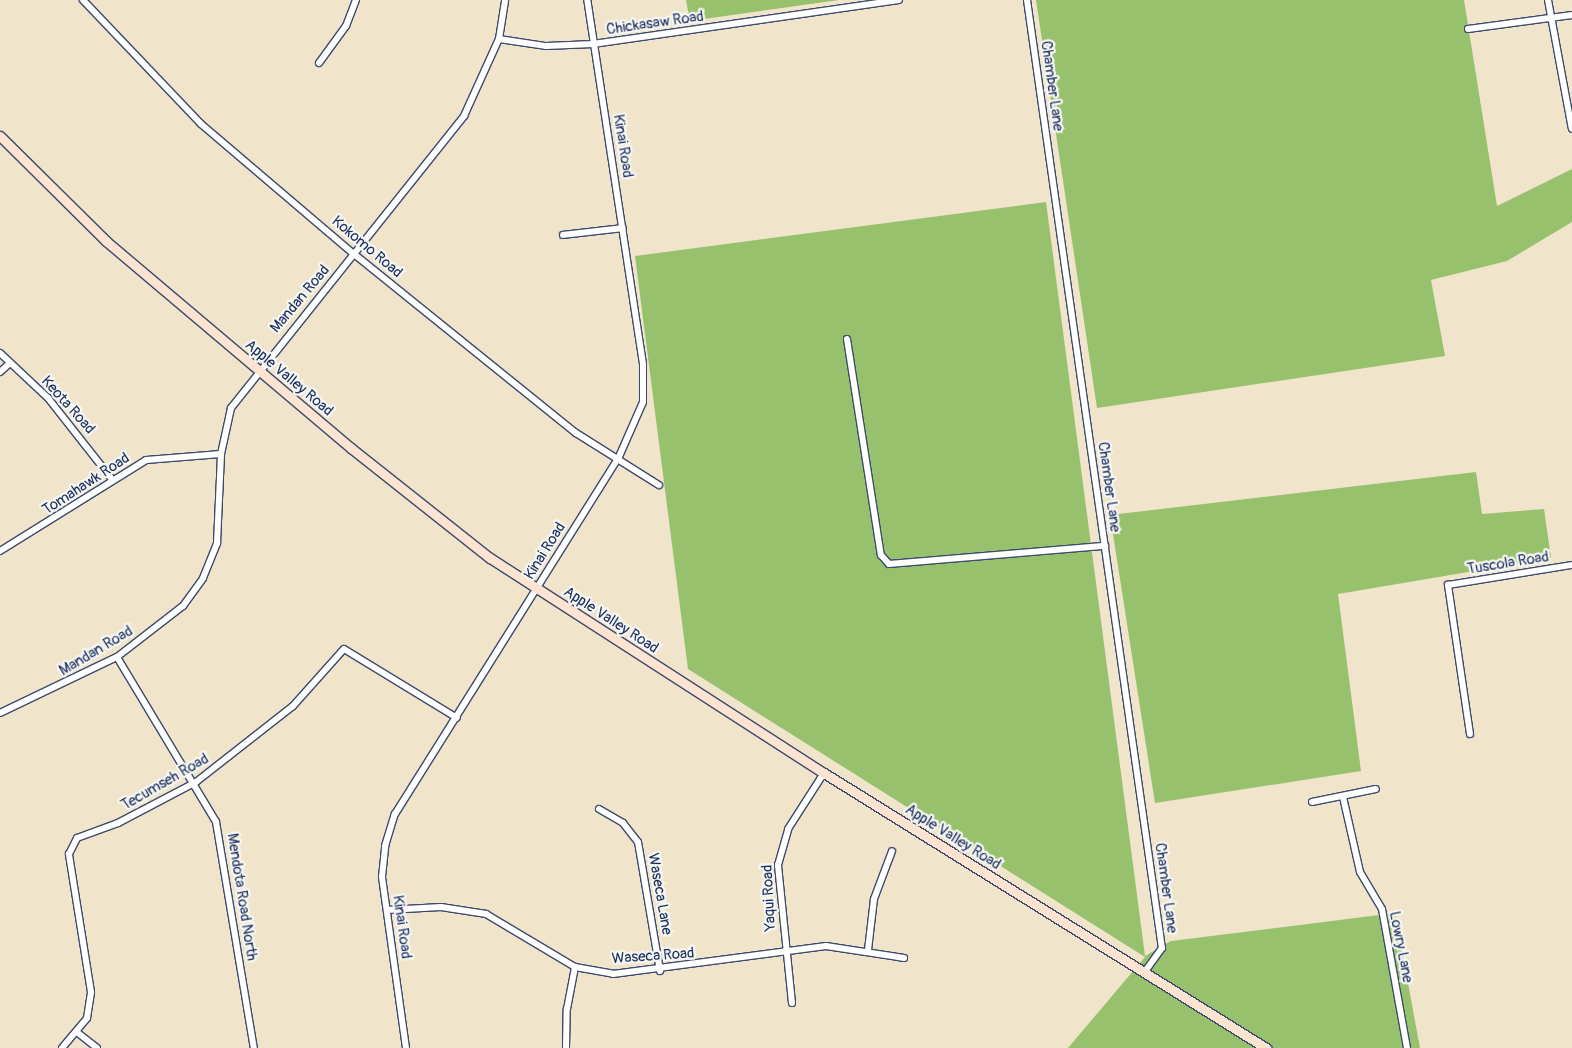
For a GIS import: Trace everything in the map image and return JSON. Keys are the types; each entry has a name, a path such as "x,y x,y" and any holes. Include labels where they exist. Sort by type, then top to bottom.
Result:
{"main road":[{"name":"Apple Valley Road","path":"0,136 106,242 447,526 536,589 824,773 1266,1048"}],"street":[{"name":"Kokomo Road","path":"83,0 201,124 354,254 576,433 659,485"},
{"path":"319,63 346,26 356,0"},
{"name":"Mandan Road","path":"0,713 116,657 183,606 203,578 216,543 221,454 231,408 258,369 354,254 464,116 499,39 504,0"},
{"name":"Kinai Road","path":"406,1048 382,877 385,846 395,814 618,459 643,402 643,364 587,0"},
{"name":"Chickasaw Road","path":"594,44 899,0"},
{"name":"Chamber Lane","path":"1027,0 1162,948 1145,972"},
{"path":"1548,0 1572,129"},
{"path":"1468,29 1572,15"},
{"path":"499,39 546,46 594,44"},
{"path":"563,235 623,228"},
{"path":"847,339 881,555 889,564 1105,546"},
{"name":"Keota Road","path":"0,353 48,398 111,478"},
{"path":"0,372 10,363"},
{"name":"Tomahawk Road","path":"0,552 28,538 111,478 146,460 221,454"},
{"name":"Tuscola Road","path":"1470,734 1448,585 1572,565"},
{"name":"Tecumseh Road","path":"62,1048 78,1033 87,1018 91,992 69,854 77,838 118,823 196,782 293,706 344,649 457,718"},
{"name":"Mendota Road North","path":"116,657 196,782 223,846 254,1048"},
{"name":"Yaqui Road","path":"792,1003 778,865 788,829 824,773"},
{"path":"1312,802 1376,790"},
{"name":"Lowry Lane","path":"1343,797 1360,872 1382,909 1407,1048"},
{"name":"Waseca Lane","path":"599,809 623,823 638,842 660,971"},
{"path":"868,950 874,899 892,851"},
{"name":"Waseca Road","path":"387,910 441,907 486,914 575,967 613,974 660,971 826,946 868,950 904,958"},
{"path":"566,1048 567,1009 575,967"},
{"path":"78,1033 97,1048"}],"green space":[{"path":"686,0 839,0 690,21"},
{"path":"1036,0 1464,0 1497,206 1572,169 1572,222 1507,261 1431,280 1445,356 1097,408"},
{"path":"1046,202 1145,956 1171,941 1395,913 1420,1048 1068,1048 1145,957 688,669 635,256"},
{"path":"1476,472 1482,514 1544,509 1551,558 1338,594 1361,771 1155,803 1110,515"}]}
